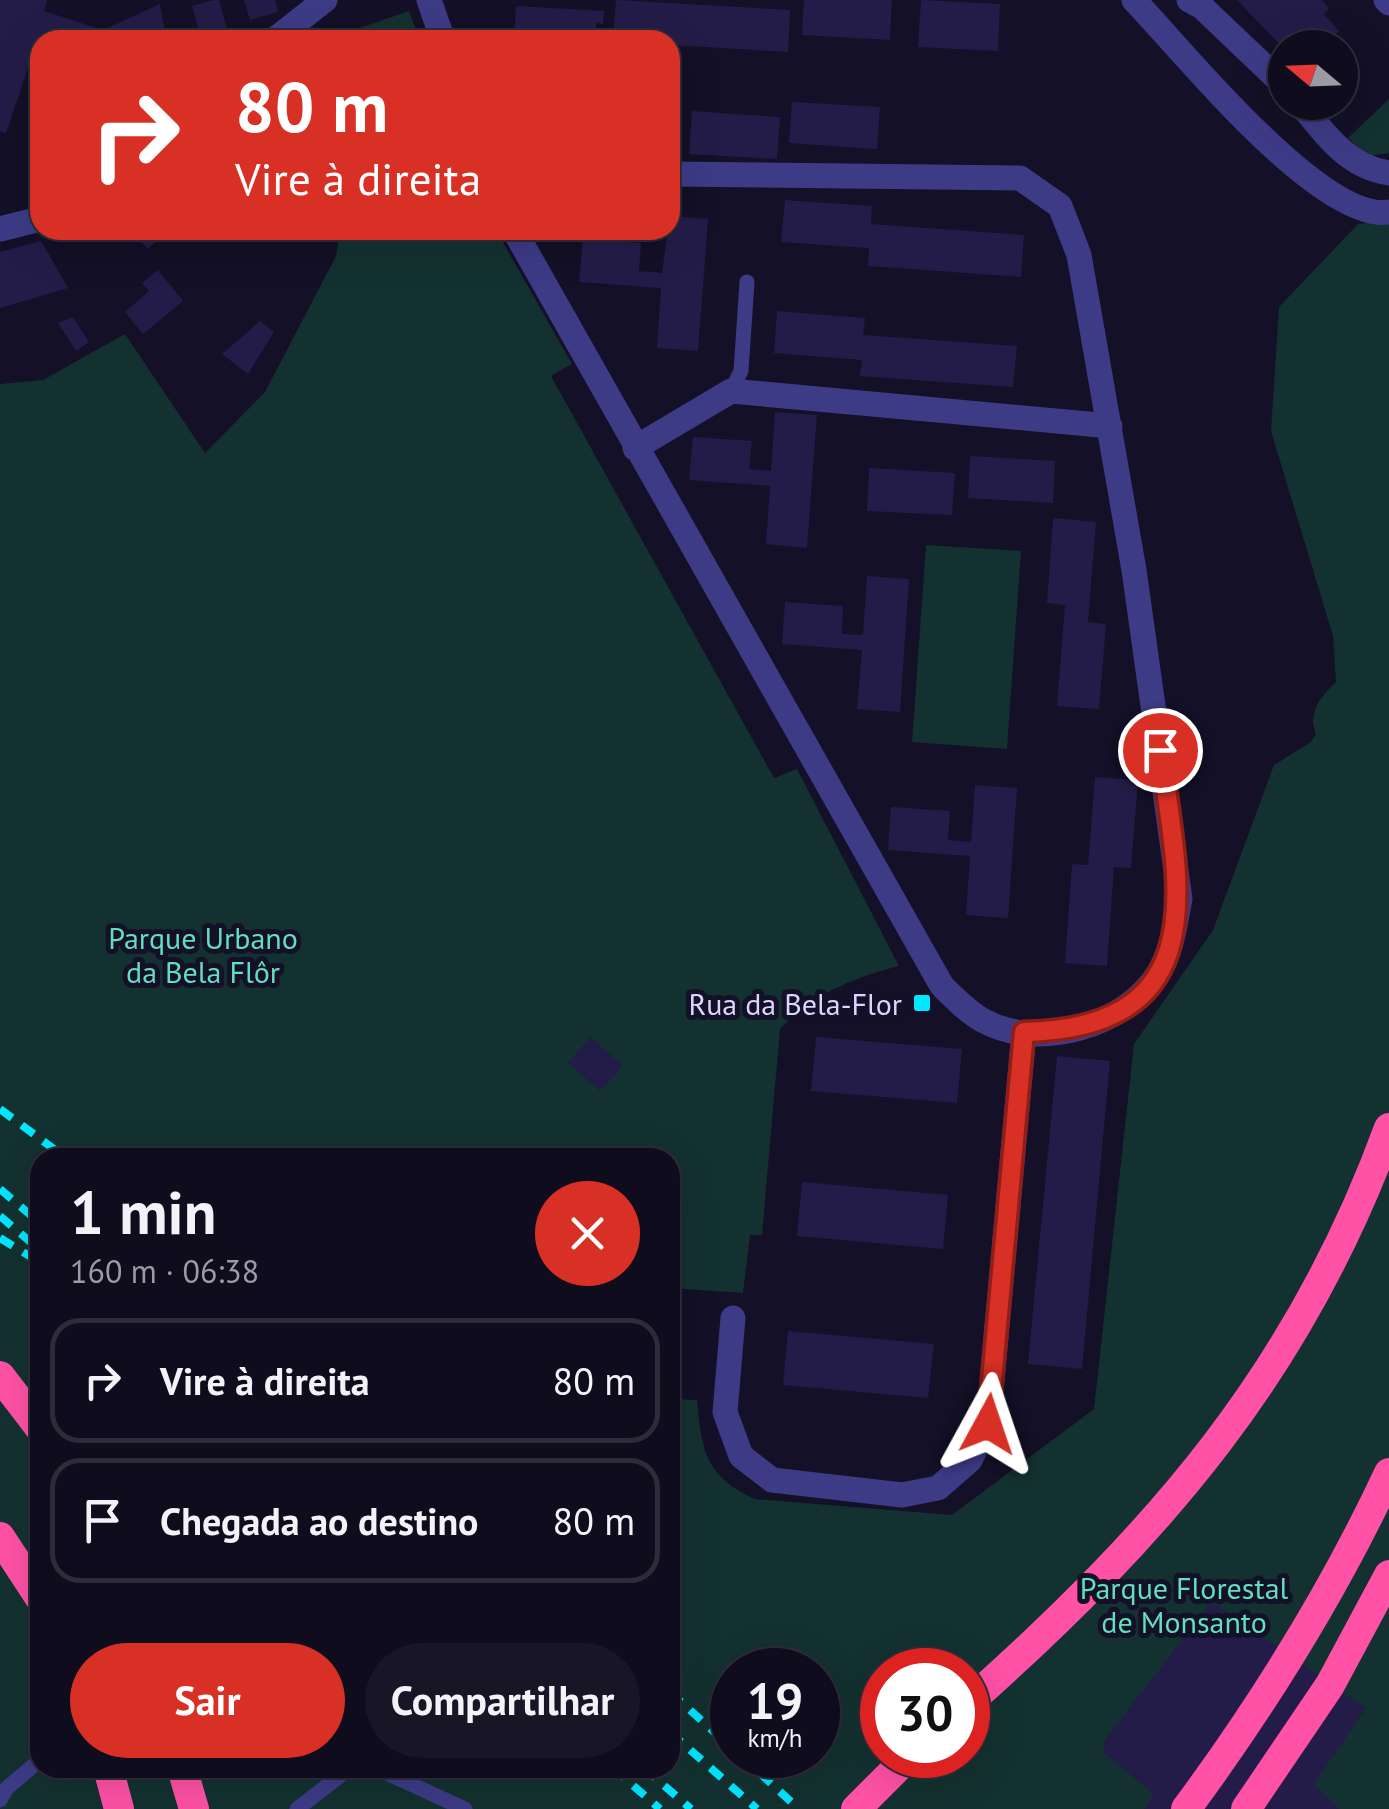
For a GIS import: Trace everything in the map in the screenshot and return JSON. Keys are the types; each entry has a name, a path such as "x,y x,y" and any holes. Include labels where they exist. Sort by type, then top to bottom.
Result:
{"highway":[{"path":"990,1682 1149,1530 1254,1396 1327,1271 1389,1128"},
{"path":"0,1376 30,1415"},
{"path":"1186,1809 1299,1646 1332,1590 1389,1472"},
{"path":"0,1536 30,1582"},
{"path":"1246,1809 1330,1685 1389,1574"},
{"path":"111,1778 120,1809"},
{"path":"185,1778 194,1809"},
{"path":"856,1809 887,1778"}],"street":[{"path":"287,30 325,0"},
{"path":"428,0 439,30"},
{"path":"1134,0 1299,172 1352,208 1372,214 1389,212"},
{"path":"1189,0 1202,7 1268,70"},
{"path":"1313,120 1336,148 1366,168 1389,173"},
{"path":"520,240 928,967 952,997 985,1022 1024,1032 1063,1032 1103,1022 1134,1000 1157,975 1172,943 1180,900 1110,426 1079,255 1060,206 1020,178 680,174"},
{"path":"0,229 30,222"},
{"path":"636,448 731,391 1110,426"},
{"path":"732,1318 724,1412 741,1456 772,1480 902,1494 938,1488 970,1460 988,1424 1024,1032"}],"lane":[{"path":"731,391 741,371 747,282"},
{"path":"0,1800 6,1788 30,1768"},
{"path":"297,1809 337,1778"},
{"path":"398,1778 465,1809"}],"green space":[{"path":"409,11 416,30 354,30"},
{"path":"1389,99 1389,153 1368,156 1348,138"},
{"path":"1389,221 1389,1809 0,1809 0,384 43,380 125,334 205,453 265,392 336,256 338,240 502,240 572,364 551,376 774,778 797,769 899,966 835,989 806,1006 780,1029 762,1235 750,1235 743,1293 680,1289 680,1148 30,1148 30,1778 680,1778 680,1399 697,1400 704,1448 716,1471 755,1499 952,1515 1094,1409 1134,1044 1213,930 1274,765 1311,742 1316,734 1313,719 1317,705 1336,682 1333,636 1271,431 1279,307 1358,224"},
{"path":"926,545 1021,551 1007,749 912,742"}],"building":[{"path":"0,0 47,0 44,11 103,30 30,30 30,65 6,133 0,131"},
{"path":"219,0 227,30 199,30 192,6"},
{"path":"244,0 275,0 278,12 250,20"},
{"path":"616,0 790,10 788,52 680,46 680,30 614,30"},
{"path":"804,0 892,0 890,40 802,35"},
{"path":"921,0 1000,4 998,51 918,47"},
{"path":"1237,0 1322,0 1329,9 1324,14 1338,30 1268,30"},
{"path":"160,4 164,30 103,30"},
{"path":"516,6 604,11 603,24 596,23 596,30 515,30"},
{"path":"792,102 880,107 877,149 789,143"},
{"path":"692,111 780,117 777,159 689,154"},
{"path":"785,200 872,206 871,224 1024,235 1021,277 868,266 869,248 781,242"},
{"path":"680,217 708,219 698,351 657,348 661,288 579,282 583,240 641,243 639,271 662,273 667,240 680,240"},
{"path":"139,240 157,240 148,249"},
{"path":"41,241 68,288 0,308 0,252"},
{"path":"158,270 183,301 143,334 125,312 149,291 142,283"},
{"path":"777,311 865,318 863,335 1017,346 1013,387 860,376 862,360 774,353"},
{"path":"73,317 89,342 76,351 58,323"},
{"path":"260,321 274,332 248,374 222,354"},
{"path":"775,412 817,415 807,548 766,544 770,486 689,480 693,437 752,441 749,469 771,471"},
{"path":"970,456 1055,461 1053,503 968,498"},
{"path":"869,468 955,473 952,515 867,511"},
{"path":"1053,518 1096,522 1088,622 1106,624 1099,709 1057,706 1065,605 1047,603"},
{"path":"867,576 909,579 900,712 857,709 862,650 782,644 785,602 843,606 842,634 863,635"},
{"path":"1095,777 1138,780 1131,868 1114,867 1107,966 1065,963 1072,864 1088,865"},
{"path":"975,785 1017,788 1008,918 966,915 970,856 888,850 891,807 950,811 948,840 971,842"},
{"path":"591,1037 623,1066 600,1091 568,1062"},
{"path":"816,1037 962,1049 957,1103 811,1091"},
{"path":"1057,1056 1110,1061 1082,1369 1028,1364"},
{"path":"802,1182 948,1195 943,1249 797,1236"},
{"path":"788,1331 934,1344 928,1398 783,1385"},
{"path":"1209,1605 1218,1606 1366,1708 1314,1784 1339,1809 1144,1809 1154,1794 1103,1752 1105,1740"}],"railway":[{"path":"0,1109 53,1148"},
{"path":"0,1189 30,1214"},
{"path":"0,1216 30,1242"},
{"path":"0,1238 30,1256"},
{"path":"680,1701 710,1728"},
{"path":"680,1741 757,1809"},
{"path":"624,1778 660,1809"},
{"path":"655,1778 691,1809"},
{"path":"765,1778 799,1809"}],"place":[{"name":"Rua da Bela-Flor","path":"922,1003"}],"route":[{"path":"988,1424 1024,1032 1063,1032 1103,1022 1134,1000 1157,975 1172,943 1180,900 1160,750"}],"park label":[{"name":"Parque Urbano da Bela Flôr","path":"203,954"},
{"name":"Parque Florestal de Monsanto","path":"1184,1604"}]}
